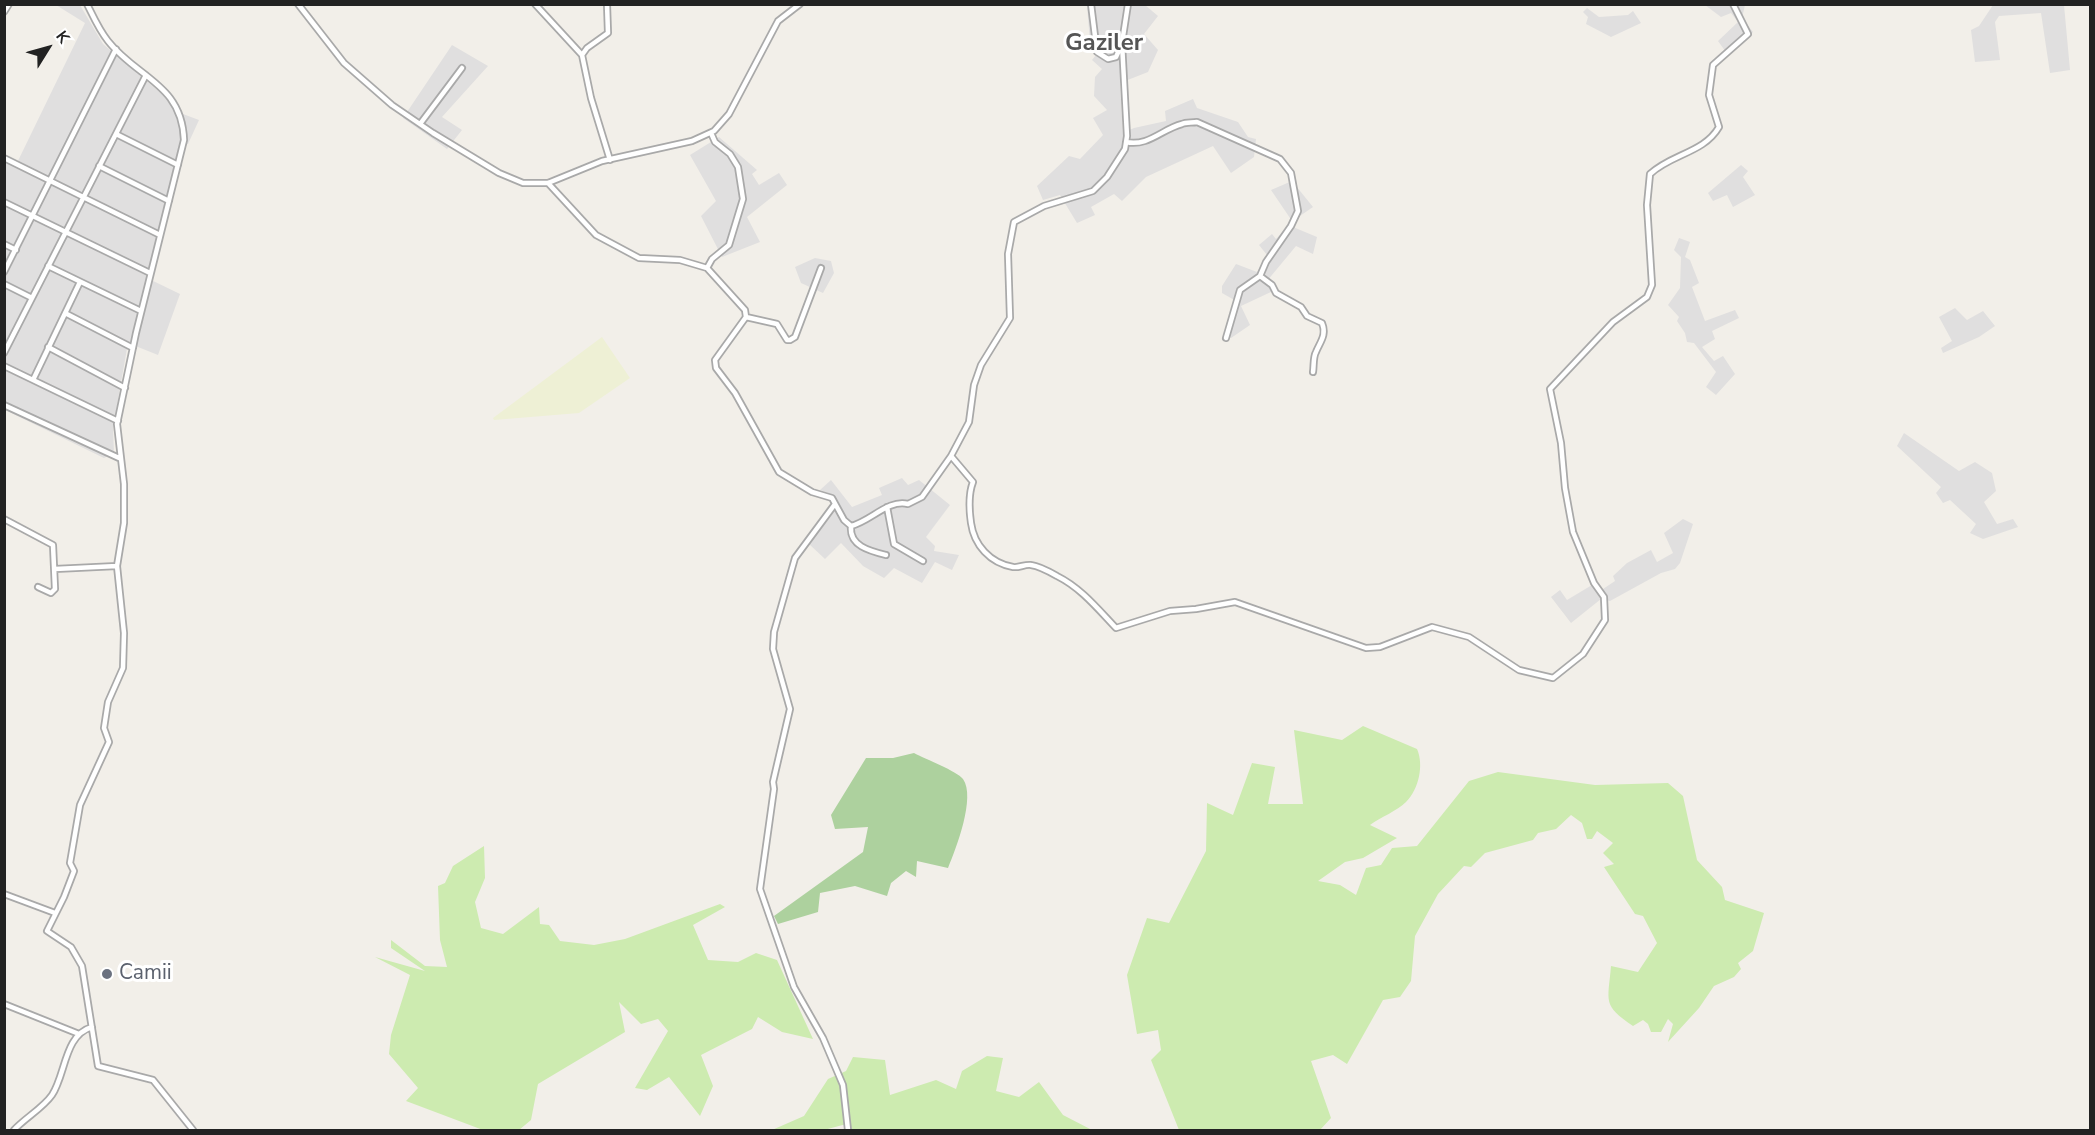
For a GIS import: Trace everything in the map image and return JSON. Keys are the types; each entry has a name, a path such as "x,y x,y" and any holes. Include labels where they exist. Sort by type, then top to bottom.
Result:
{"street":[{"path":"4,12 9,4"},
{"path":"87,4 108,41 171,100 183,119 184,140 150,273 118,421 119,458 124,484 123,524 117,566 124,633 123,668 108,702 104,728 109,742 80,806 70,863 74,871 47,931 71,948 80,960 98,1066 153,1080 193,1131"},
{"path":"298,4 344,63 420,124 499,173 523,183 548,183 610,160 692,141 711,133 729,114 778,21 800,4"},
{"path":"535,4 582,56 591,98 610,160"},
{"path":"582,56 608,33 607,4"},
{"path":"1091,4 1097,52 1108,59 1116,57 1122,43"},
{"path":"851,526 864,523 886,507 900,502 908,504 922,497 951,456 969,422 974,385 981,365 1010,318 1008,254 1014,222 1044,206 1093,191 1107,177 1125,149 1122,43 1128,4"},
{"path":"951,456 973,482 969,492 970,519 973,539 982,550 998,562 1014,567 1032,565 1058,576 1080,591 1116,628 1170,611 1235,602 1366,648 1380,647 1432,627 1469,637 1520,670 1552,678 1583,654 1605,620 1604,597 1594,583 1573,532 1565,488 1561,443 1550,389 1613,322 1647,297 1652,285 1647,206 1650,174 1658,167 1713,138 1719,127 1709,95 1713,65 1748,33 1733,4"},
{"path":"4,272 116,49"},
{"path":"420,124 462,68"},
{"path":"4,353 146,75"},
{"path":"1126,142 1147,141 1182,123 1197,123 1280,159 1291,173 1298,211 1260,276 1240,290 1226,338"},
{"path":"707,268 712,259 729,245 743,199 738,167 730,154 715,142 711,133"},
{"path":"116,134 178,165"},
{"path":"4,158 160,235"},
{"path":"99,166 169,201"},
{"path":"548,183 596,235 639,258 680,260 707,268 745,310 746,317 715,360 716,368 735,393 779,472 812,492 832,498 844,520 851,526 854,540 864,549 886,555"},
{"path":"4,202 150,273"},
{"path":"4,244 16,250"},
{"path":"48,266 141,312"},
{"path":"746,317 777,324 787,340 795,337 821,268"},
{"path":"1260,276 1272,285 1276,293 1301,307 1307,316 1322,323 1324,329 1321,345 1315,352 1313,372"},
{"path":"33,380 80,282"},
{"path":"4,284 32,298"},
{"path":"65,313 133,348"},
{"path":"48,347 125,388"},
{"path":"4,366 118,421"},
{"path":"4,405 119,458"},
{"path":"836,504 795,558 774,632 772,649 790,709 773,782 760,889 794,987 823,1038 843,1085 848,1131"},
{"path":"886,507 894,544 923,561"},
{"path":"4,519 52,543 55,569 54,591 38,587"},
{"path":"55,569 117,566"},
{"path":"4,894 55,914"},
{"path":"4,1004 79,1034"},
{"path":"14,1131 52,1095 79,1034 92,1027"}],"shaded area":[{"path":"56,5 80,5 103,44 168,99 175,111 199,120 188,144 180,144 147,278 180,294 158,355 128,343 113,428 114,453 104,458 5,410 4,162 15,167 85,23"},
{"path":"1087,5 1145,5 1158,16 1144,34 1158,50 1148,72 1120,83 1123,133 1134,128 1166,121 1165,111 1193,99 1197,108 1238,122 1248,137 1256,139 1254,157 1231,173 1213,146 1146,177 1122,201 1114,194 1091,207 1095,215 1077,223 1060,195 1043,200 1037,186 1069,156 1080,159 1103,135 1093,118 1107,110 1094,96 1095,77 1102,69 1092,60 1096,55 1090,42"},
{"path":"1705,5 1745,5 1742,18 1753,32 1728,55 1718,41 1738,22 1731,13 1721,17"},
{"path":"1993,5 2064,5 2070,70 2050,73 2041,13 1999,16 1995,22 2000,60 1975,62 1971,30 1979,26"},
{"path":"1587,8 1599,17 1628,15 1633,11 1641,23 1611,37 1586,24 1588,17 1583,12"},
{"path":"452,45 488,66 442,117 462,130 447,149 403,118"},
{"path":"719,137 757,170 752,174 759,185 779,173 787,185 747,217 760,242 722,257 701,216 716,201 690,155"},
{"path":"1741,165 1748,171 1743,177 1755,195 1733,207 1727,195 1713,201 1708,193"},
{"path":"1292,181 1313,207 1297,218 1293,227 1317,237 1313,254 1296,246 1267,281 1273,291 1241,306 1250,325 1231,338 1227,335 1236,301 1222,293 1222,286 1236,264 1257,272 1267,255 1259,245 1272,234 1276,239 1292,221 1271,190"},
{"path":"1679,238 1690,242 1685,257 1690,260 1699,283 1692,287 1705,321 1735,310 1739,318 1712,331 1715,339 1702,347 1714,361 1723,356 1735,374 1716,395 1706,387 1716,372 1694,343 1687,342 1685,333 1677,321 1679,317 1668,305 1680,288 1681,257 1674,250"},
{"path":"815,258 831,261 834,273 823,293 801,283 795,267"},
{"path":"1955,308 1967,320 1983,311 1995,326 1979,337 1943,353 1941,348 1952,341 1939,317"},
{"path":"1904,433 1959,471 1975,462 1992,473 1996,491 1984,502 1997,524 2013,519 2018,527 1983,539 1970,533 1976,524 1950,500 1943,503 1936,493 1941,487 1897,446"},
{"path":"902,478 908,485 919,480 950,505 926,537 935,546 934,551 959,555 952,570 935,562 922,583 894,568 884,578 863,566 841,543 825,559 809,544 839,506 831,494 820,490 831,480 852,507 882,495 879,488"},
{"path":"1683,519 1693,524 1680,563 1675,569 1661,573 1610,601 1601,599 1571,623 1551,597 1560,590 1567,600 1592,585 1597,593 1615,581 1613,576 1627,563 1651,550 1657,562 1673,553 1664,533"}],"green space":[{"path":"602,337 630,378 579,413 494,420 493,418"},
{"path":"1363,726 1417,749 1420,769 1417,784 1410,797 1402,805 1370,825 1397,838 1363,858 1345,862 1318,881 1340,885 1356,895 1366,868 1381,865 1392,848 1417,846 1469,781 1498,772 1595,785 1668,783 1683,796 1697,860 1722,887 1725,900 1764,913 1753,951 1738,963 1741,969 1734,977 1714,986 1699,1008 1668,1042 1673,1024 1668,1019 1661,1032 1651,1032 1648,1024 1643,1020 1633,1026 1623,1019 1609,1002 1611,966 1638,972 1657,943 1643,916 1635,914 1604,867 1614,864 1603,853 1613,843 1597,831 1592,839 1587,839 1582,823 1571,815 1556,829 1538,833 1533,840 1485,853 1471,867 1464,866 1438,894 1415,936 1411,981 1400,997 1383,1000 1347,1064 1333,1055 1311,1061 1331,1118 1320,1130 1179,1130 1151,1060 1161,1050 1158,1030 1137,1034 1127,975 1147,918 1169,923 1206,851 1207,803 1233,815 1252,763 1275,767 1268,804 1303,804 1294,730 1342,740"},
{"path":"914,753 960,776 966,787 966,810 956,849 948,868 917,861 916,877 906,871 891,883 887,896 855,886 820,893 818,912 778,924 774,916 863,852 868,827 835,829 831,815 866,758 893,758"},
{"path":"484,846 485,878 475,902 481,928 503,934 539,907 540,924 549,925 560,941 594,945 625,939 720,904 725,907 693,925 708,960 738,962 756,953 777,960 813,1039 782,1032 758,1017 752,1029 701,1055 713,1086 700,1116 669,1077 647,1090 635,1088 668,1031 658,1019 641,1024 619,1002 625,1032 538,1084 531,1120 519,1130 483,1130 406,1101 418,1088 389,1054 391,1035 410,975 375,957 425,971 391,948 391,940 425,966 447,967 440,940 438,886 445,883 453,866"},
{"path":"987,1056 1003,1058 996,1091 1019,1097 1039,1082 1063,1115 1092,1130 852,1130 850,1123 824,1130 772,1130 804,1116 828,1079 846,1071 853,1057 885,1060 890,1095 936,1080 956,1089 962,1071"}],"place":[{"name":"Camii","path":"107,974"}],"district":[{"name":"Gaziler","path":"1104,44"}]}
